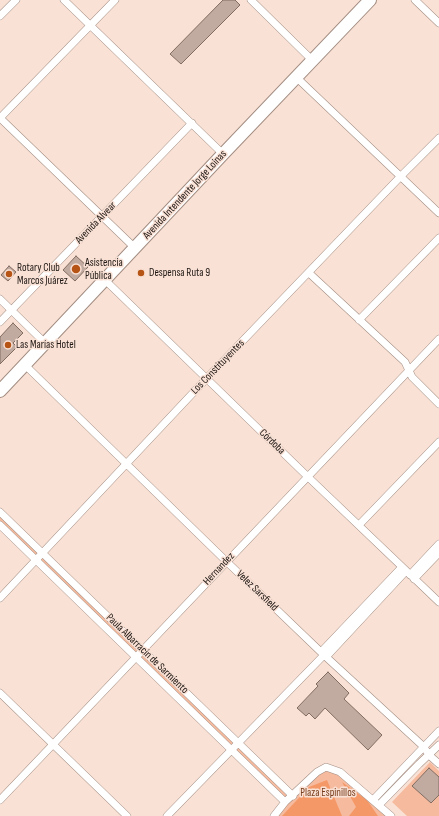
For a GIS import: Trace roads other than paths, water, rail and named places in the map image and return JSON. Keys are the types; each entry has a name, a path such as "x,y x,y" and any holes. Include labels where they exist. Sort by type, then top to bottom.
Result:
{"main road":[{"name":"Avenida Intendente Jorge Loinas","path":"0,391 370,0"}],"street":[{"path":"0,16 16,0"},
{"path":"64,0 223,154"},
{"path":"115,0 0,118 136,248"},
{"path":"251,0 312,60"},
{"path":"415,0 439,23"},
{"path":"296,77 439,213"},
{"name":"Avenida Alvear","path":"0,322 192,123"},
{"name":"Los Constituyentes","path":"0,598 128,464 207,378 309,273 400,176 439,138"},
{"path":"359,320 439,238"},
{"path":"309,273 405,362 412,377 439,404"},
{"name":"Córdoba","path":"105,280 439,602"},
{"path":"0,299 45,342"},
{"name":"Hernandez","path":"0,800 439,338"},
{"name":"Velez Sarsfield","path":"25,365 226,561 424,747 429,755 439,764"},
{"path":"358,525 439,442"},
{"name":"Paula Albarracín de Sarmiento","path":"0,512 293,796"},
{"name":"Paula Albarracín de Sarmiento","path":"0,525 285,802"},
{"path":"168,816 324,654 439,544"},
{"path":"408,573 439,553"},
{"path":"0,693 127,816"},
{"path":"376,802 439,731"},
{"path":"376,802 439,745"},
{"path":"274,816 285,802 293,796 316,772 326,767 340,772 391,816"}],"place":[{"name":"Asistencia Pública","path":"76,269"},
{"name":"Despensa Ruta 9","path":"141,273"},
{"name":"Rotary Club Marcos Juárez","path":"9,274"},
{"name":"Las Marías Hotel","path":"8,345"}],"park label":[{"name":"Plaza Espinillos","path":"328,793"}]}
